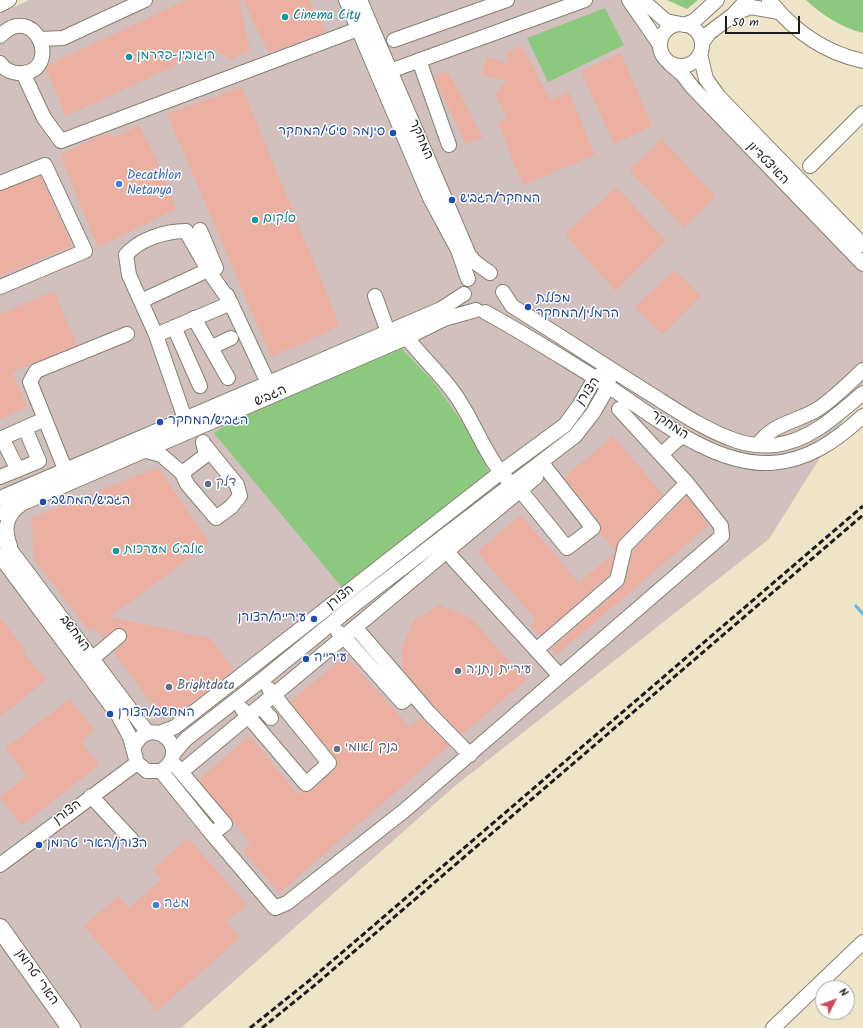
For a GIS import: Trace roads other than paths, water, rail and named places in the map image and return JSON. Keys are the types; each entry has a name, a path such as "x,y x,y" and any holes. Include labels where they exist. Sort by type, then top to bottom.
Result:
{"main road":[{"name":"הארי טרומן","path":"0,928 70,1028"}],"street":[{"path":"0,5 9,0"},
{"path":"40,39 63,38 145,0"},
{"name":"המחקר","path":"346,0 430,198 458,250 468,279"},
{"name":"המחקר","path":"360,0 469,255 476,263 490,273"},
{"path":"394,40 507,0"},
{"path":"390,71 585,0"},
{"path":"629,0 660,45 662,55 670,64 676,66 693,63 709,33 735,13 747,0"},
{"path":"642,0 666,21 682,24 695,30 701,48"},
{"path":"660,45 665,31 671,27 694,21 717,0"},
{"path":"769,0 779,12 806,36 842,55 863,61"},
{"path":"735,13 751,8 779,12"},
{"path":"0,36 10,28 21,26 29,28 40,39 43,46 40,61 30,71 15,73 7,70 0,63"},
{"path":"23,73 44,118 61,141 358,29"},
{"name":"האיצטדיון","path":"701,48 706,79 719,97 863,244"},
{"path":"419,60 449,145"},
{"name":"האיצטדיון","path":"670,64 684,75 693,88 863,264"},
{"path":"810,166 863,113"},
{"path":"0,183 45,165 85,251 0,287"},
{"path":"200,230 231,303 268,383"},
{"path":"185,419 156,335 129,275 126,254 133,246 171,231 186,231 208,270 231,303"},
{"path":"141,301 208,270"},
{"path":"503,292 500,304 490,310 480,311 468,303 464,294 464,288 468,279 478,273 490,273 500,281 503,292 512,306 610,369 713,431 738,442 758,445 777,445 809,434 831,419 863,393"},
{"name":"הגביש","path":"0,498 147,451 207,425 397,333 441,309 464,294"},
{"path":"375,296 397,333 455,394 501,472 567,548 592,528 542,466"},
{"path":"156,335 231,303"},
{"name":"המחקר","path":"480,311 596,378 684,436 731,458 770,463 796,459 819,450 845,432 863,416"},
{"name":"הגביש","path":"0,513 22,504 68,476 185,419 268,383 397,333 444,319 480,311"},
{"path":"194,318 212,347 228,378"},
{"path":"174,327 200,386"},
{"path":"68,476 30,382 36,371 127,334"},
{"path":"212,347 232,338"},
{"name":"הצורן","path":"168,762 186,739 329,626 350,600 501,472 565,425 579,406 596,378 610,369"},
{"name":"הצורן","path":"154,733 175,727 350,600 516,488 575,436 593,413 608,387 610,369"},
{"path":"758,445 773,429 819,408 863,370"},
{"path":"168,762 147,771 137,762 134,756 134,747 137,741 154,733 170,741 168,762 212,834 275,908 287,904 405,810 722,536 721,526 687,482 619,409"},
{"path":"18,470 1,438 45,419"},
{"path":"182,473 206,455 203,443 207,425"},
{"path":"0,477 39,461 25,428"},
{"path":"662,454 677,440 684,436"},
{"path":"147,451 161,455 182,473 186,484 216,518 231,507 240,496 237,485 203,443"},
{"path":"536,650 617,580 625,546 687,482"},
{"path":"181,772 447,552 516,488"},
{"path":"6,554 6,525 11,514 22,504"},
{"name":"המחשב","path":"0,536 6,554 118,714 134,747"},
{"path":"447,552 560,676"},
{"name":"המחשב","path":"6,554 154,733"},
{"path":"329,626 344,637 402,702 412,693"},
{"path":"355,627 429,713 470,755"},
{"path":"93,658 118,636"},
{"path":"236,701 306,784 329,763 262,680"},
{"path":"260,706 271,718"},
{"name":"הצורן","path":"0,865 137,762"},
{"path":"168,762 181,772 225,824 212,834"},
{"path":"91,796 131,839"},
{"path":"773,1028 863,942"}],"waterway":[{"path":"856,606 863,614"}],"railway":[{"path":"250,1028 310,980 863,506"},
{"path":"262,1028 315,985 863,515"}],"place":[{"name":"Cinema City","path":"285,17"},
{"name":"רוגובין-פדרמן","path":"129,57"},
{"name":"סינמה סיטי/המחקר","path":"393,133"},
{"name":"Decathlon Netanya","path":"119,184"},
{"name":"המחקר/הגביש","path":"452,200"},
{"name":"סלקום","path":"255,220"},
{"name":"מכללת הרמלין/המחקר","path":"528,307"},
{"name":"הגביש/המחקר","path":"160,422"},
{"name":"דלק","path":"208,484"},
{"name":"הגביש/המחשב","path":"43,502"},
{"name":"אלביט מערכות","path":"116,551"},
{"name":"עירייה/הצורן","path":"314,619"},
{"name":"עירייה","path":"306,659"},
{"name":"עיריית נתניה","path":"458,671"},
{"name":"Brightdata","path":"169,687"},
{"name":"המחשב/הצורן","path":"110,714"},
{"name":"בנק לאומי","path":"337,749"},
{"name":"הצורן/הארי טרומן","path":"39,845"},
{"name":"מגה","path":"156,905"}]}
